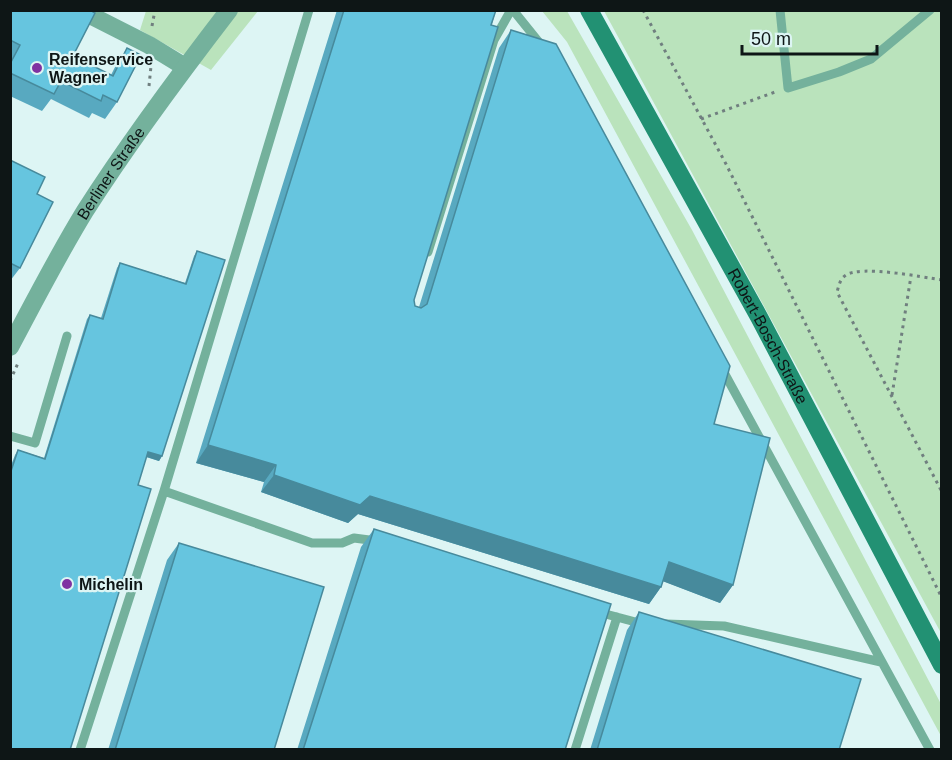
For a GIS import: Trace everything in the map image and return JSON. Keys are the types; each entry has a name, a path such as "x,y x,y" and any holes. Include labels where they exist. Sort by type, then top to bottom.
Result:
{"main road":[{"name":"Robert-Bosch-Straße","path":"589,10 759,317 942,665"}],"street":[{"path":"80,10 149,45 185,67"},
{"name":"Berliner Straße","path":"10,347 85,212 185,67 229,10"}],"lane":[{"path":"80,750 164,491 309,10"},
{"path":"425,263 494,40 512,10 549,56"},
{"path":"780,10 788,88 871,59 930,10"},
{"path":"10,436 36,443 67,336"},
{"path":"715,358 930,750"},
{"path":"164,491 312,543 342,543 354,538 389,545"},
{"path":"594,610 648,625 724,626 881,662"},
{"path":"575,750 617,617"}],"path":[{"path":"643,10 726,164 942,598"},
{"path":"701,119 788,88"},
{"path":"942,280 856,271 846,275 840,281 837,292 942,492"},
{"path":"892,397 911,276"}],"green space":[{"path":"146,11 258,11 211,70 140,30"},
{"path":"542,11 567,11 692,230 941,704 941,736 567,42"},
{"path":"604,11 941,11 941,633 622,44"}],"building":[{"name":"Reifenservice Wagner","path":"10,10 90,10 95,13 73,56 113,76 127,48 141,55 117,102 103,95 101,101 61,81 54,94 10,73 10,64 20,45 10,40"},
{"path":"344,10 496,10 491,25 498,27 414,300 415,306 421,308 427,304 511,30 556,44 730,366 714,424 770,438 733,585 669,562 661,587 370,496 360,505 274,475 276,465 208,445"},
{"path":"10,160 45,177 37,194 53,202 20,268 10,263"},
{"name":"Michelin","path":"197,251 225,260 162,456 148,452 138,485 151,489 70,750 10,750 10,474 18,450 45,459 90,315 103,319 120,263 186,284"},
{"path":"374,529 611,604 565,750 303,750"},
{"path":"179,543 324,587 274,750 115,750"},
{"path":"639,612 861,679 839,750 597,750"}],"place":[{"name":"Reifenservice Wagner","path":"37,68"},
{"name":"Michelin","path":"67,584"}]}
